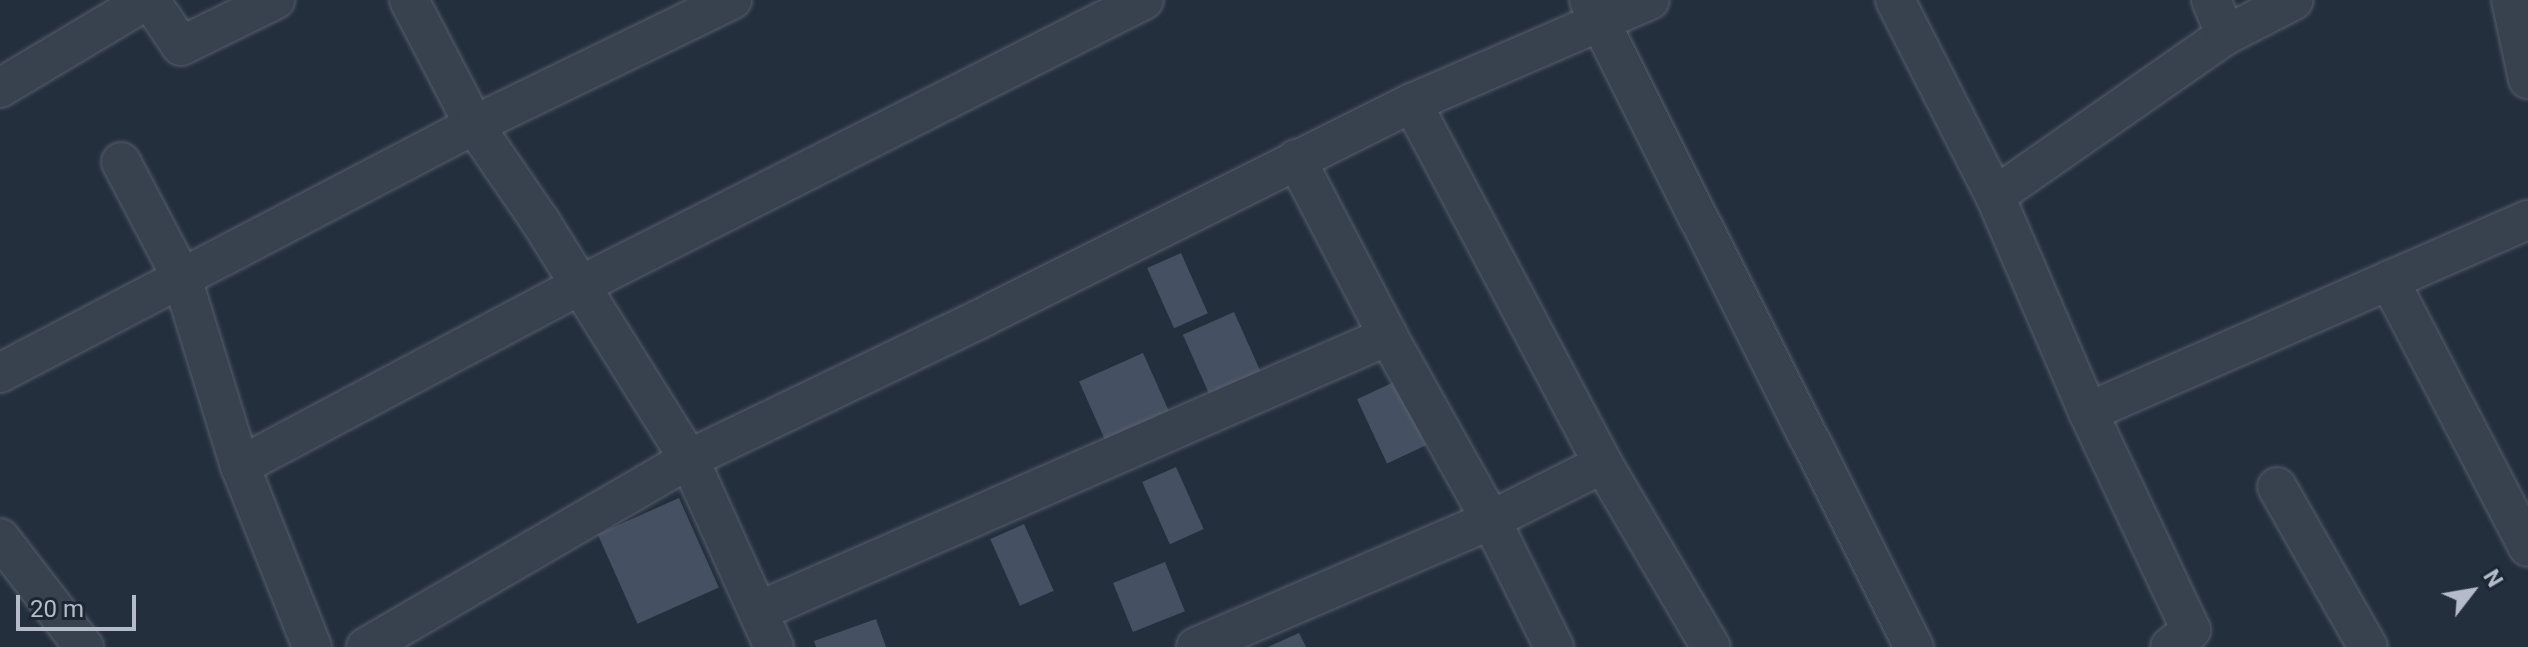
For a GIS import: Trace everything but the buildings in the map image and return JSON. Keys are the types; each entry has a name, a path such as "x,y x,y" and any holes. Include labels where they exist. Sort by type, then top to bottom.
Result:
{"street":[{"path":"0,88 149,0 181,46 275,0"},
{"path":"409,0 474,125 689,459 774,647"},
{"path":"0,373 474,125 732,0"},
{"path":"240,466 579,286 1144,0"},
{"path":"366,647 689,459 986,316 1594,10 1650,0"},
{"path":"1895,0 1995,196 2088,412 2191,630 2170,647"},
{"path":"2211,0 2226,35"},
{"path":"1995,196 2226,35 2294,0"},
{"path":"2511,0 2528,79"},
{"path":"1594,10 1914,647"},
{"path":"1412,103 1603,464 1711,647"},
{"path":"1296,159 1388,336 1491,520 1554,647"},
{"path":"121,162 182,278 240,466 312,647"},
{"path":"2088,412 2528,220"},
{"path":"2389,280 2528,547"},
{"path":"759,611 1388,336"},
{"path":"1196,647 1491,520 1603,464"},
{"path":"2277,487 2368,647"},
{"path":"0,538 84,647"}]}
